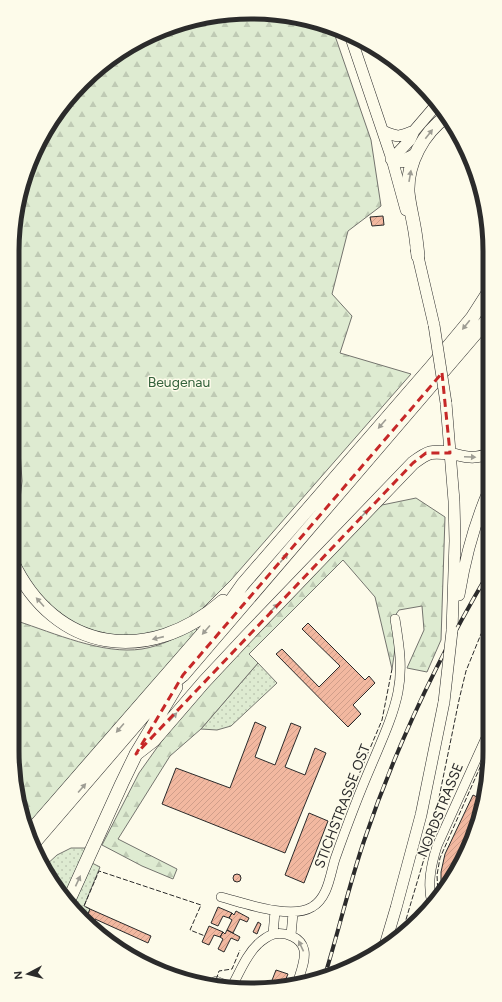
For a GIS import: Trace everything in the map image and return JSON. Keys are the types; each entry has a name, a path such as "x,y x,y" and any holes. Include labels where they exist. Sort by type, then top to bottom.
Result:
{"highway":[{"path":"418,256 415,228 408,193 409,181 415,155 428,133 443,120"},
{"path":"392,160 398,162 407,160 415,155"},
{"path":"32,829 231,601 243,584 432,366 472,318 483,301"},
{"path":"71,896 136,754 183,675 483,325"},
{"path":"136,754 154,740 247,636 413,463 426,453 450,453"},
{"path":"19,574 26,587 55,617 84,634 114,642 162,637 180,630 196,622 243,584"},
{"path":"37,840 169,686 183,675"}],"main road":[{"path":"353,42 392,160 418,256 434,325 446,403 454,541 452,631 444,702 421,815 387,939"},
{"path":"392,160 410,140 414,131 434,108"},
{"path":"383,131 396,137 403,136 414,131"},
{"path":"450,453 472,458 483,456"},
{"path":"452,631 463,571 483,504"}],"street":[{"name":"STICHSTRASSE OST","path":"221,897 275,911 293,913 302,912 313,907 320,901 325,892 335,859 369,771 392,717 401,672 396,619"},
{"name":"NORDSTRASSE","path":"430,898 429,880 432,862 437,846 483,744"},
{"path":"273,934 275,911"},
{"path":"291,935 293,913"},
{"path":"234,983 248,956 258,943 273,934 291,935 301,944 304,951 304,960 299,978"}],"highlighted area":[{"path":"442,373 450,453 426,453 413,463 136,754 183,675"}],"green space":[{"name":"Beugenau","path":"236,19 266,19 296,23 335,35 371,140 381,206 348,231 332,294 352,316 340,353 411,374 231,580 197,614 166,630 139,637 89,631 64,619 28,582 19,565 19,509 22,481 19,435 19,236 23,206 31,176 43,148 58,122 87,87 110,67 135,50 176,31 206,23"},
{"path":"416,498 445,517 441,640 427,672 407,668 424,630 422,606 399,610 392,620 395,649 392,669 375,597 343,560 249,654 258,663 201,729 170,756 118,839 177,869 173,879 142,866 102,845 139,773 166,735 198,697 361,524 382,505"},
{"path":"19,622 79,642 111,649 127,650 149,648 169,641 195,628 198,631 30,822 23,796 19,766"},
{"path":"258,663 277,683 231,726 217,730 201,729"},
{"path":"71,848 87,848 67,892 48,863 57,855"},
{"path":"92,863 100,867 84,906 90,909 87,915 75,901"}],"building":[{"path":"383,216 384,225 372,226 370,217"},
{"path":"308,623 365,680 369,676 375,683 353,705 361,714 348,727 276,654 282,649 319,687 340,666 302,629"},
{"path":"255,722 266,727 255,757 275,765 291,723 301,727 285,767 305,775 315,748 326,753 285,853 162,804 176,768 230,788"},
{"path":"473,795 479,798 471,826 459,854 441,884 441,872 445,854"},
{"path":"309,813 328,821 304,883 285,875"},
{"path":"237,874 240,875 240,881 237,882 234,881 233,878 234,875"},
{"path":"218,907 232,913 229,918 223,916 218,926 211,923"},
{"path":"90,909 151,936 148,943 95,919 94,921 87,915"},
{"path":"236,911 249,918 247,922 240,919 233,933 227,930 232,920 229,918 232,913 234,915"},
{"path":"258,922 261,924 257,934 253,932"},
{"path":"209,926 223,932 220,937 214,935 209,945 202,942"},
{"path":"227,930 240,937 238,941 231,938 224,952 218,949 223,939 220,937 223,932 225,934"},
{"path":"276,970 288,974 285,980 271,982"}],"railway":[{"path":"326,971 359,858 376,806 390,771 435,670 483,582"}],"fence":[{"path":"405,925 432,832 466,671 483,631"},
{"path":"350,799 382,720 392,669"},
{"path":"438,888 437,875 440,858 483,761"},
{"path":"90,909 84,906 99,871 201,905 190,930 205,936"},
{"path":"216,980 219,971 232,969 240,950"}]}
